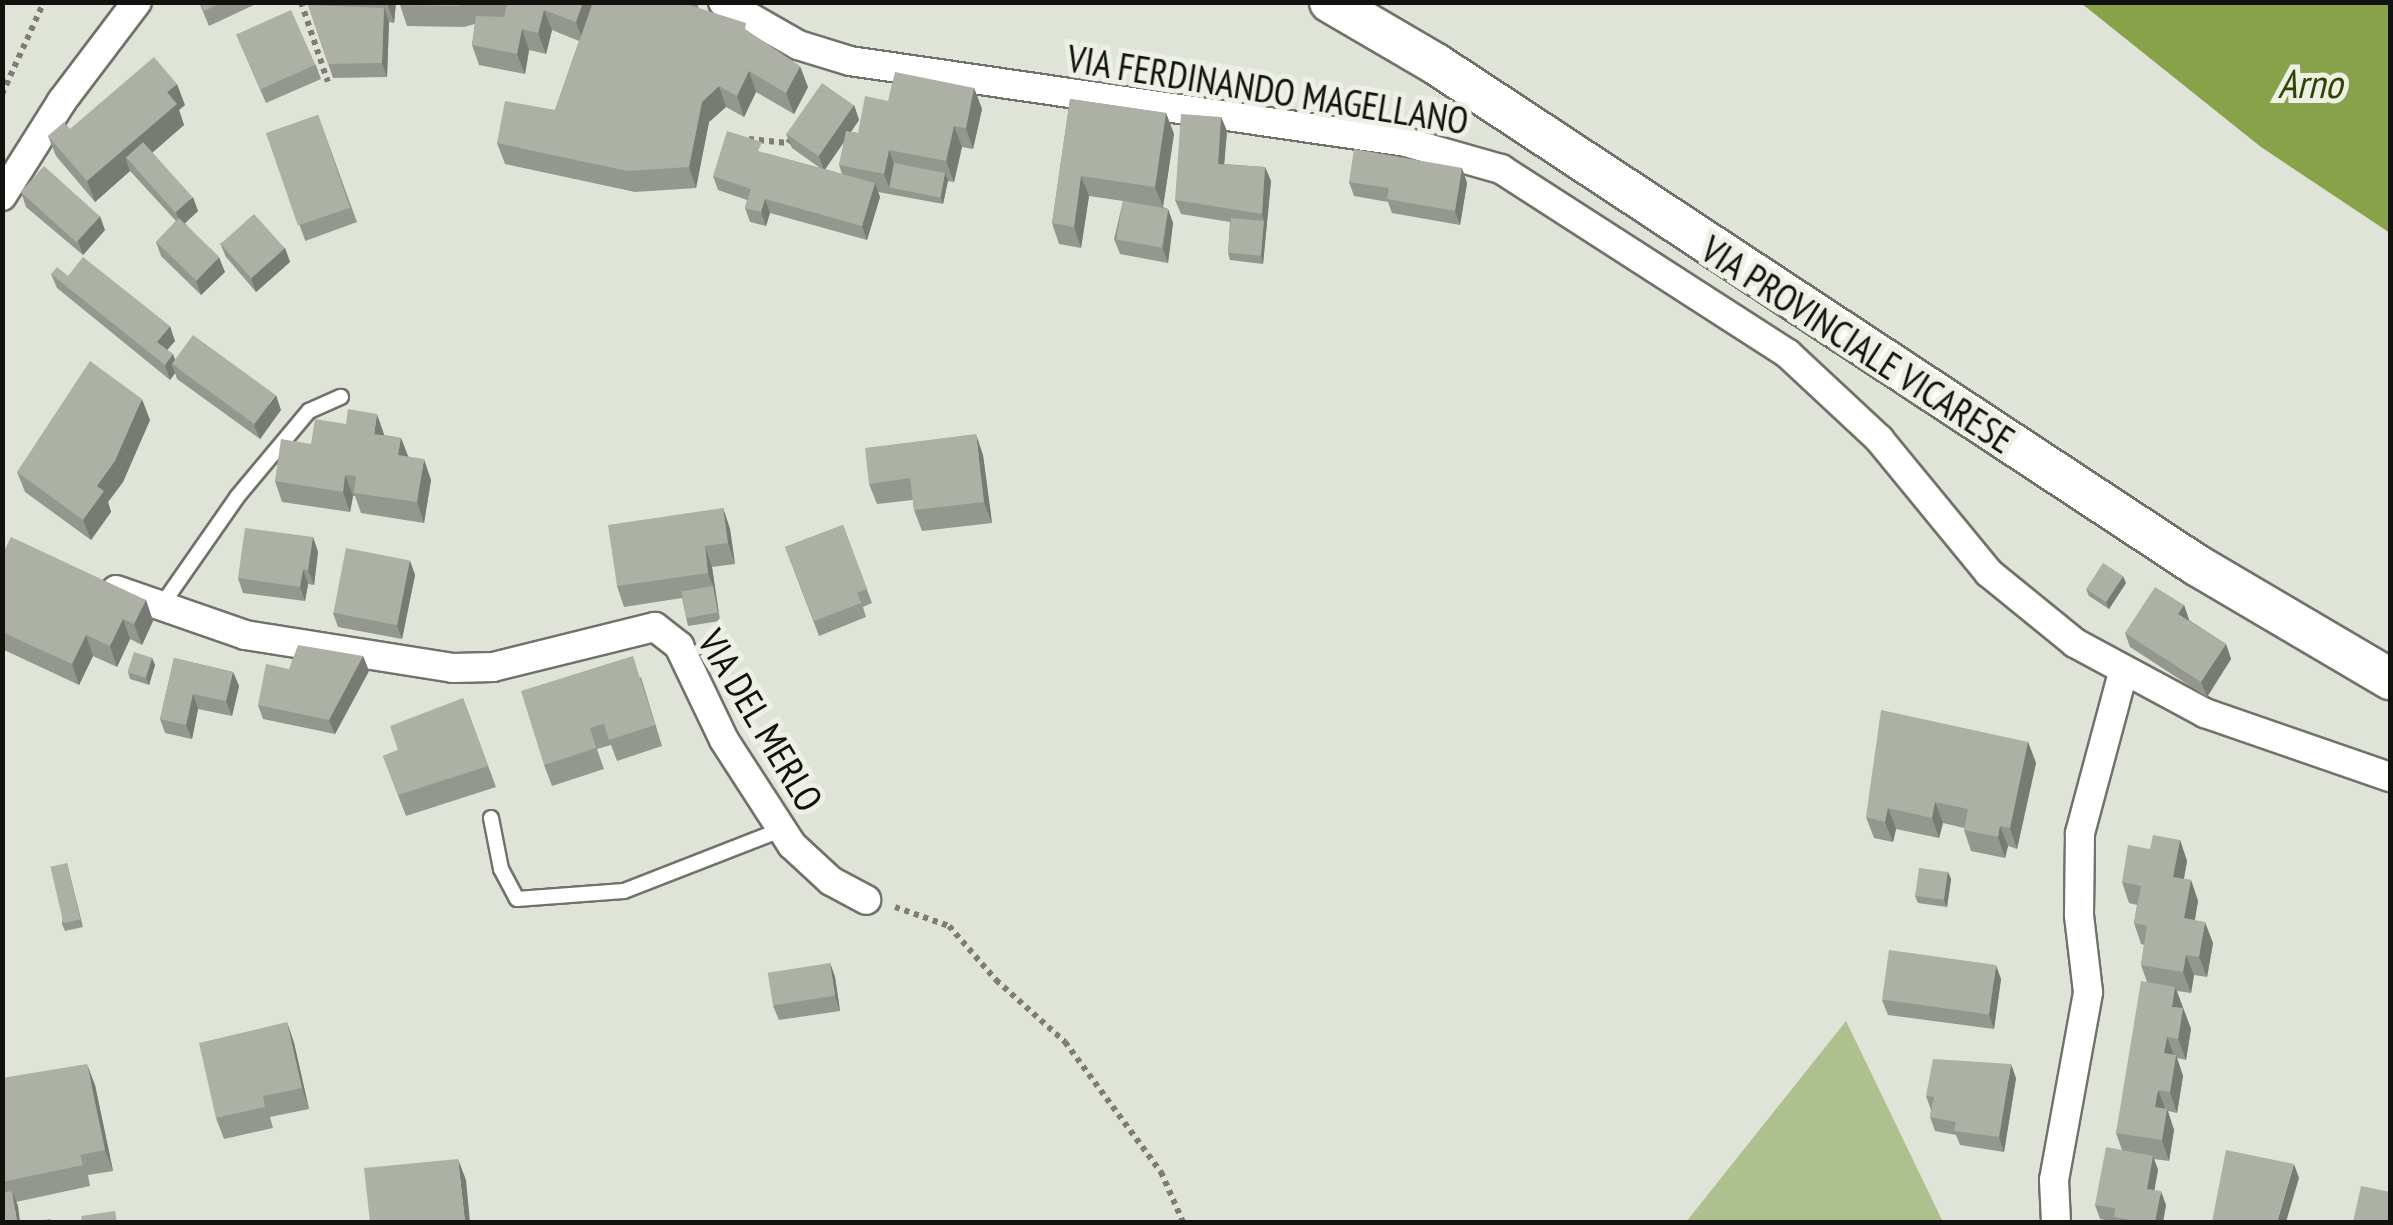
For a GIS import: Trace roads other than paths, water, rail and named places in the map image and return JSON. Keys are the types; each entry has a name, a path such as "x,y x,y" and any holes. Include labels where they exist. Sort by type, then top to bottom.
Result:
{"main road":[{"name":"VIA PROVINCIALE VICARESE","path":"1330,2 1436,64 2198,566 2390,679"}],"street":[{"path":"2,196 36,160 138,2"},
{"name":"VIA FERDINANDO MAGELLANO","path":"723,2 798,45 850,61 1406,142 1501,169 1788,354 1879,438 1989,573 2123,673 2205,713 2390,777"},
{"name":"VIA DEL MERLO","path":"95,580 158,610 324,652 453,668 493,667 654,627 679,646 724,740 783,829 831,882 866,900"},
{"path":"2056,1222 2054,1180 2088,992 2078,898 2080,833 2123,673"}],"lane":[{"path":"158,610 237,497 309,411 341,397"},
{"path":"491,818 501,869 517,899 624,892 783,829"}],"water":[{"name":"Arno","path":"2081,3 2390,3 2390,233 2261,147"}]}
